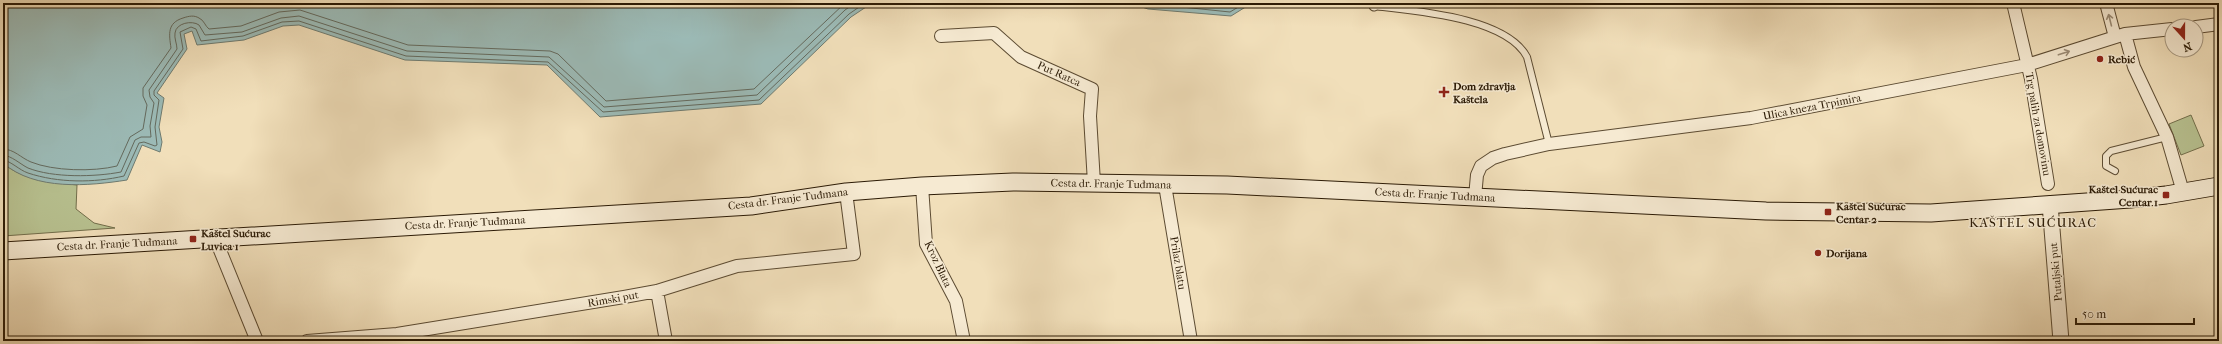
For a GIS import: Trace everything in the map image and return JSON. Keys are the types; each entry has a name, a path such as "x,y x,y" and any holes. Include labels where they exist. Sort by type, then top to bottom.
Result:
{"main road":[{"name":"Cesta dr. Franje Tuđmana","path":"3,251 751,206 846,192 922,186 1012,182 1227,185 1774,212 1931,213 2130,199 2219,186"}],"street":[{"name":"Trg palih za domovinu","path":"2014,3 2027,65 2048,184"},
{"path":"2106,3 2167,137 2183,192"},
{"path":"2204,26 2219,24"},
{"name":"Ulica kneza Trpimira","path":"1475,197 1477,175 1481,166 1493,158 1505,154 1549,144 1751,118 2027,65 2120,35 2164,30"},
{"name":"Put Ratca","path":"941,36 994,33 1021,57 1092,89 1090,116 1094,183"},
{"name":"Prilaz blatu","path":"1165,185 1191,341"},
{"name":"Kroz Blata","path":"922,186 926,244 956,301 964,341"},
{"name":"Rimski put","path":"307,341 398,338 656,291 737,266 854,254 846,192"},
{"name":"Putaljski put","path":"2050,204 2061,341"},
{"path":"214,238 257,341"},
{"path":"656,291 666,341"}],"lane":[{"path":"1374,4 1440,14 1471,21 1512,40 1521,47 1527,57 1549,144"},
{"path":"2115,171 2106,166 2106,156 2111,151 2167,137"}],"green space":[{"path":"2191,115 2204,146 2181,155 2169,124"},
{"path":"3,163 20,174 38,180 77,185 76,209 94,223 115,228 3,236"}],"water":[{"path":"3,3 872,3 851,17 761,104 600,117 547,65 405,60 299,25 283,26 244,40 197,45 192,31 184,34 187,49 157,93 164,98 159,127 162,142 160,152 142,145 127,180 80,185 46,182 31,178 16,172 3,163"},
{"path":"1130,3 1252,3 1231,16 1148,9"}],"place":[{"name":"Rebić","path":"2100,59"},
{"name":"Dom zdravlja Kaštela","path":"1444,92"},
{"name":"Kaštel Sućurac Centar 1","path":"2166,195"},
{"name":"Kaštel Sućurac Centar 2","path":"1828,212"},
{"name":"Kaštel Sućurac Luvica 1","path":"193,239"},
{"name":"Dorijana","path":"1818,253"}],"district":[{"name":"KAŠTEL SUĆURAC","path":"2033,222"}]}
